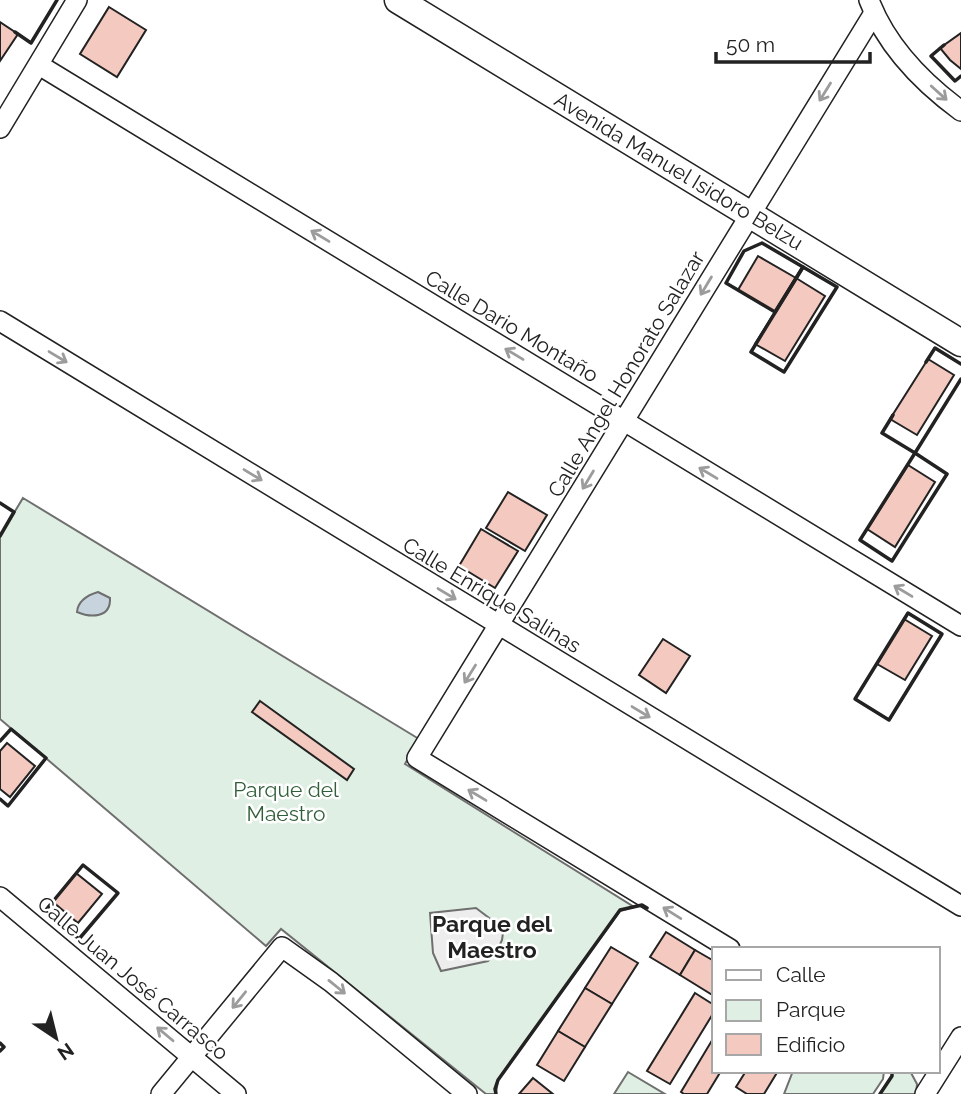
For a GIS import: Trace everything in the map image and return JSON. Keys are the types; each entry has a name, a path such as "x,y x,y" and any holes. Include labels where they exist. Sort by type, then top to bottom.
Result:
{"main road":[{"name":"Avenida Manuel Isidoro Belzu","path":"398,0 961,343"}],"street":[{"path":"0,128 78,0"},
{"path":"872,6 906,60 920,76 961,111"},
{"name":"Calle Angel Honorato Salazar","path":"727,947 417,758 750,214 872,6"},
{"name":"Calle Dario Montaño","path":"39,65 961,626"},
{"name":"Calle Enrique Salinas","path":"0,321 961,906"},
{"name":"Calle Juan José Carrasco","path":"0,897 236,1094"},
{"path":"161,1094 282,947 331,982 467,1094"},
{"path":"940,1063 961,1037"},
{"path":"925,1094 931,1074"}],"green space":[{"name":"Parque del Maestro","path":"23,498 419,739 405,764 634,907 620,911 498,1080 496,1094 486,1094 281,929 266,946 0,719 0,536"},
{"path":"628,1072 665,1094 614,1094"},
{"path":"792,1073 884,1073 873,1094 784,1094"},
{"path":"892,1073 911,1073 917,1084 916,1094 880,1094"}],"shaded area":[{"path":"98,592 110,598 104,613 88,615 77,612 84,599"},
{"path":"476,908 497,924 503,933 498,949 488,961 441,971 433,953 430,913"}],"building":[{"path":"109,7 146,30 117,77 80,54"},
{"path":"0,22 18,34 0,61"},
{"path":"961,33 961,69 940,48"},
{"path":"758,256 796,278 775,312 738,290"},
{"path":"796,278 825,296 785,361 755,344"},
{"path":"928,359 954,375 917,435 890,419"},
{"path":"908,465 935,482 895,547 867,529"},
{"path":"508,492 547,515 525,551 486,528"},
{"path":"481,529 518,551 495,588 459,566"},
{"path":"904,619 932,636 905,680 877,664"},
{"path":"663,639 690,656 666,693 639,675"},
{"path":"260,701 354,769 347,780 252,712"},
{"path":"7,743 35,766 10,797 0,789 0,751"},
{"path":"76,873 102,894 78,923 53,902"},
{"path":"666,932 695,950 680,975 650,957"},
{"path":"611,947 638,963 612,1004 585,988"},
{"path":"695,950 712,960 712,995 680,975"},
{"path":"585,988 612,1004 585,1047 558,1031"},
{"path":"695,993 712,1004 712,1015 670,1084 647,1071"},
{"path":"558,1031 585,1047 564,1081 537,1065"},
{"path":"712,1040 712,1073 720,1073 707,1094 681,1092"},
{"path":"745,1073 777,1073 764,1094 747,1094 736,1087"},
{"path":"533,1078 553,1094 519,1094"}],"wall":[{"path":"15,32 31,43 57,0"},
{"path":"944,45 931,56 955,81 961,76"},
{"path":"762,243 803,267 775,312 726,283 744,251 762,243"},
{"path":"803,267 837,287 784,372 751,352 803,267"},
{"path":"926,362 935,348 961,364"},
{"path":"893,415 882,433 915,453 961,379"},
{"path":"915,453 947,474 892,561 860,540 915,453"},
{"path":"0,503 14,512 0,536"},
{"path":"908,613 942,634 889,720 855,699 908,613"},
{"path":"0,741 11,729 46,758 8,806 0,799"},
{"path":"83,865 118,893 79,939 45,911 83,865"},
{"path":"496,1094 498,1080 620,910 642,905 647,908"},
{"path":"0,1043 4,1047 0,1051"},
{"path":"880,1094 892,1073"}],"district":[{"name":"Parque del Maestro","path":"492,936"}]}
